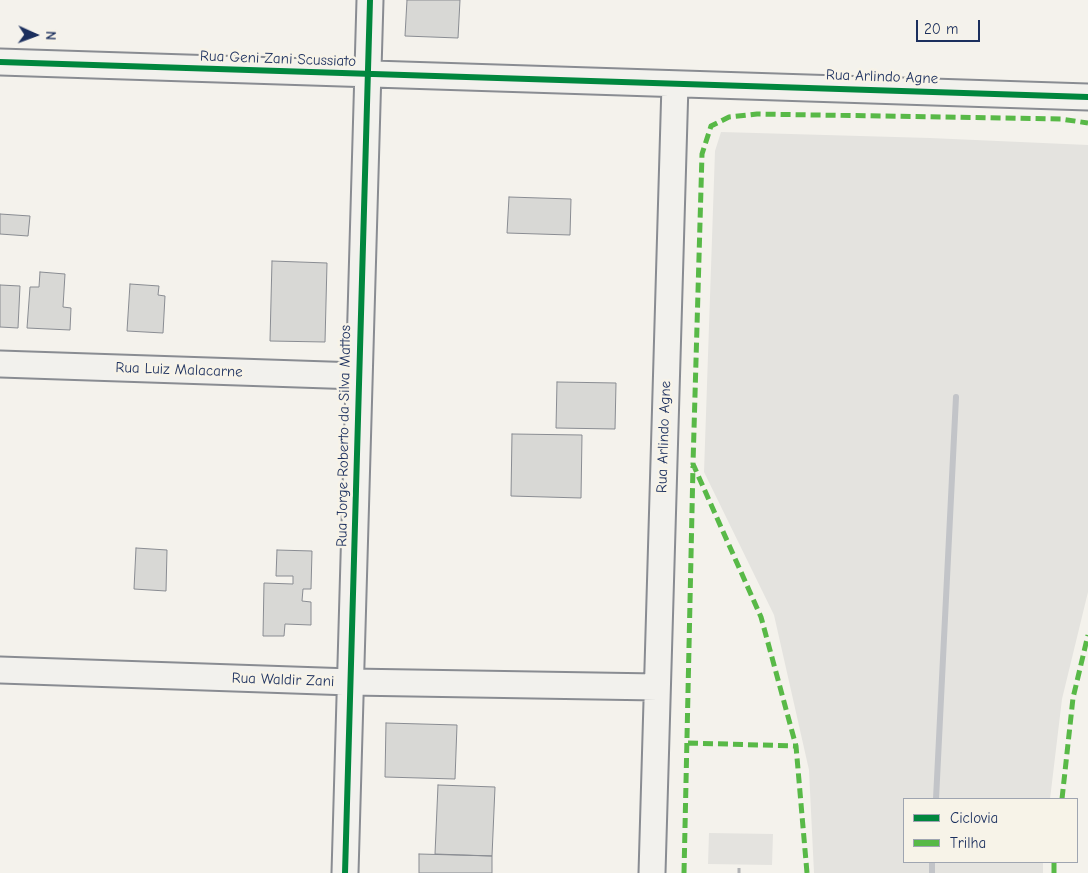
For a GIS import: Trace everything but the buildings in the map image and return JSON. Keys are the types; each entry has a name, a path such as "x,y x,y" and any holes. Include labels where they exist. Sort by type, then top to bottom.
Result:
{"street":[{"name":"Rua Jorge Roberto da Silva Mattos","path":"345,873 366,74 370,0"},
{"name":"Rua Geni Zani Scussiato","path":"0,62 674,84"},
{"name":"Rua Arlindo Agne","path":"652,873 674,84 1088,97"},
{"name":"Rua Luiz Malacarne","path":"0,364 358,376"},
{"name":"Rua Waldir Zani","path":"0,670 351,682 657,687"}],"path":[{"path":"739,864 739,873"}],"shaded area":[{"path":"721,132 1088,145 1088,592 1062,699 1050,798 903,798 903,863 1043,863 1043,873 814,873 809,770 774,615 704,472 715,151"},
{"path":"709,833 773,834 772,865 708,864"}],"waterway":[{"path":"936,798 956,397"},
{"path":"932,863 932,873"}],"marked path":[{"path":"807,873 796,746 761,617 693,464 702,154 711,126 729,117 757,114 1061,119 1088,123"},
{"path":"684,873 693,466"},
{"path":"1062,798 1073,698 1088,635"},
{"path":"688,743 796,746"},
{"path":"1054,863 1054,873"}],"cycle path":[{"path":"345,873 370,0"},
{"path":"0,62 1088,97"}]}
